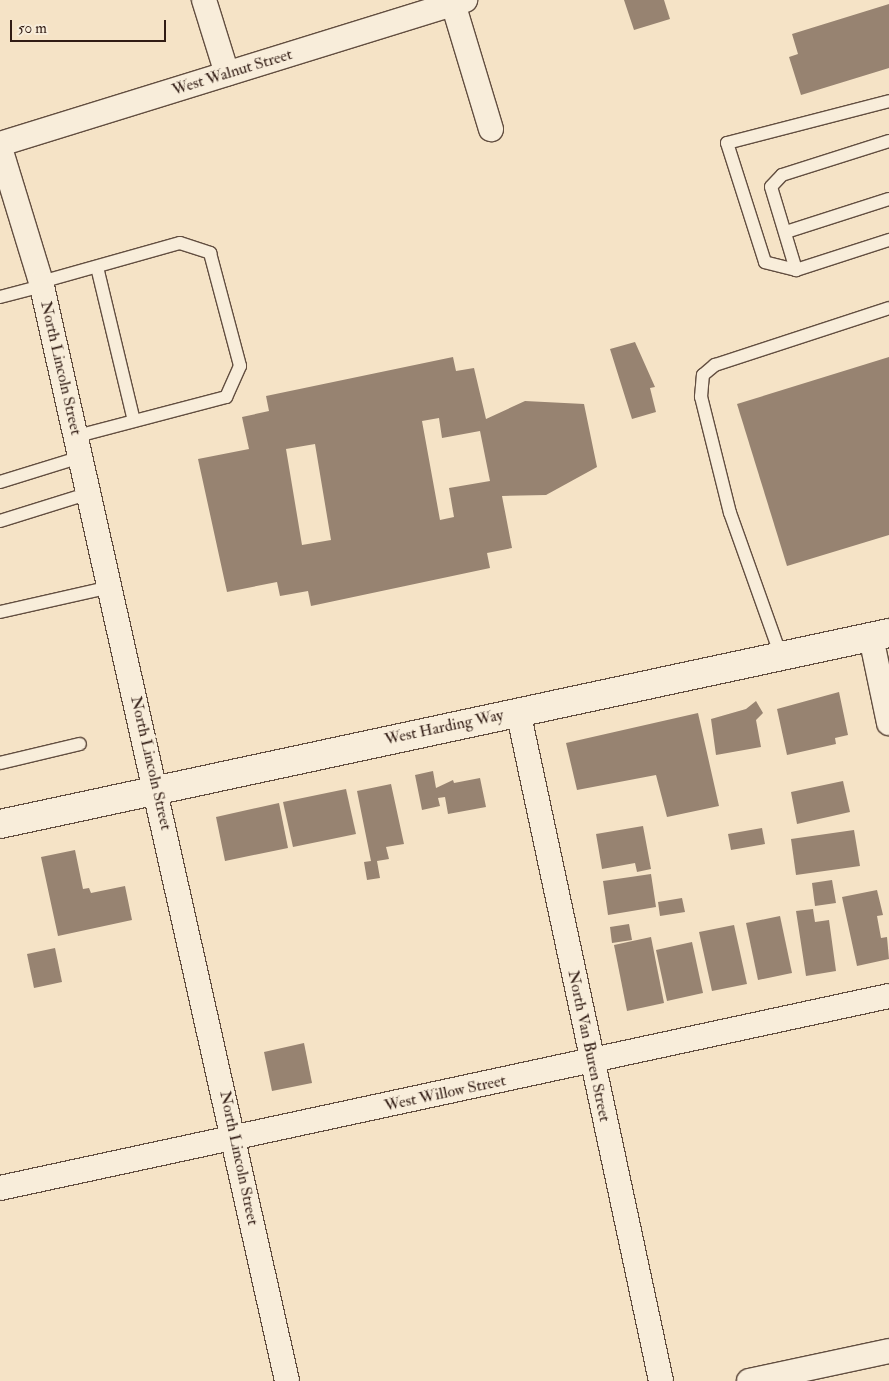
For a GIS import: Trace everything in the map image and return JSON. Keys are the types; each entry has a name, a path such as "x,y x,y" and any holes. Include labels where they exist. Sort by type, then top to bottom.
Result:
{"street":[{"path":"204,0 227,74"},
{"path":"456,1 491,130"},
{"name":"West Walnut Street","path":"0,146 456,1"},
{"name":"North Lincoln Street","path":"0,146 42,284 235,1138 287,1381"},
{"path":"880,635 889,723"},
{"name":"West Harding Way","path":"0,824 518,711 880,635"},
{"name":"North Van Buren Street","path":"518,711 661,1381"},
{"name":"West Willow Street","path":"0,1188 889,996"},
{"path":"749,1381 889,1351"}],"lane":[{"path":"889,101 727,143 765,262 796,270 889,240"},
{"path":"796,270 771,187 774,179 889,142"},
{"path":"786,232 889,199"},
{"path":"0,297 96,266 180,243 210,253 240,366 226,397 134,421 0,482"},
{"path":"96,266 134,421"},
{"path":"781,656 730,513 701,397 703,375 715,365 889,308"},
{"path":"0,521 90,493"},
{"path":"0,612 111,587"},
{"path":"0,763 80,744"}],"building":[{"path":"624,0 664,0 670,19 634,30"},
{"path":"889,4 889,68 801,95 789,57 798,54 792,34"},
{"path":"635,342 655,387 650,388 656,412 632,419 610,349"},
{"path":"453,357 456,371 474,368 486,419 525,401 584,404 597,467 546,495 502,496 512,548 487,553 490,568 311,606 308,591 280,596 277,582 227,592 198,459 249,449 242,417 269,411 266,396","holes":["439,418 442,438 480,431 490,481 449,488 454,517 440,520 422,421","315,444 331,540 302,545 286,449"]},
{"path":"889,357 889,535 787,566 737,404"},
{"path":"839,692 848,735 835,738 836,744 787,755 777,709"},
{"path":"756,701 763,713 756,720 761,747 716,755 711,719 746,709"},
{"path":"698,713 719,806 667,817 656,775 577,790 566,743"},
{"path":"433,771 436,788 453,780 454,783 480,778 486,807 448,814 445,797 438,798 440,806 422,810 415,775"},
{"path":"843,781 850,812 797,824 791,792"},
{"path":"391,784 404,844 386,847 389,859 377,861 380,878 367,880 364,862 371,861 357,791"},
{"path":"346,789 356,834 293,847 283,802"},
{"path":"279,803 288,848 225,861 216,817"},
{"path":"643,826 651,869 637,872 635,863 602,869 596,834"},
{"path":"762,828 765,844 731,850 728,834"},
{"path":"854,830 860,866 796,875 791,839"},
{"path":"75,850 83,889 89,888 91,893 125,886 132,920 58,936 41,857"},
{"path":"651,874 656,907 608,915 603,881"},
{"path":"832,880 836,903 815,906 812,883"},
{"path":"877,890 883,915 877,916 881,938 887,937 889,959 857,966 842,897"},
{"path":"682,898 685,912 660,916 658,902"},
{"path":"813,909 815,922 829,920 836,971 806,976 796,911"},
{"path":"780,916 792,973 758,980 746,923"},
{"path":"629,924 632,940 612,943 610,927"},
{"path":"734,925 747,984 712,991 699,932"},
{"path":"651,937 664,1003 627,1011 614,945"},
{"path":"692,942 703,993 667,1001 656,950"},
{"path":"55,948 62,982 34,988 27,954"},
{"path":"304,1043 312,1083 272,1091 264,1052"}]}
